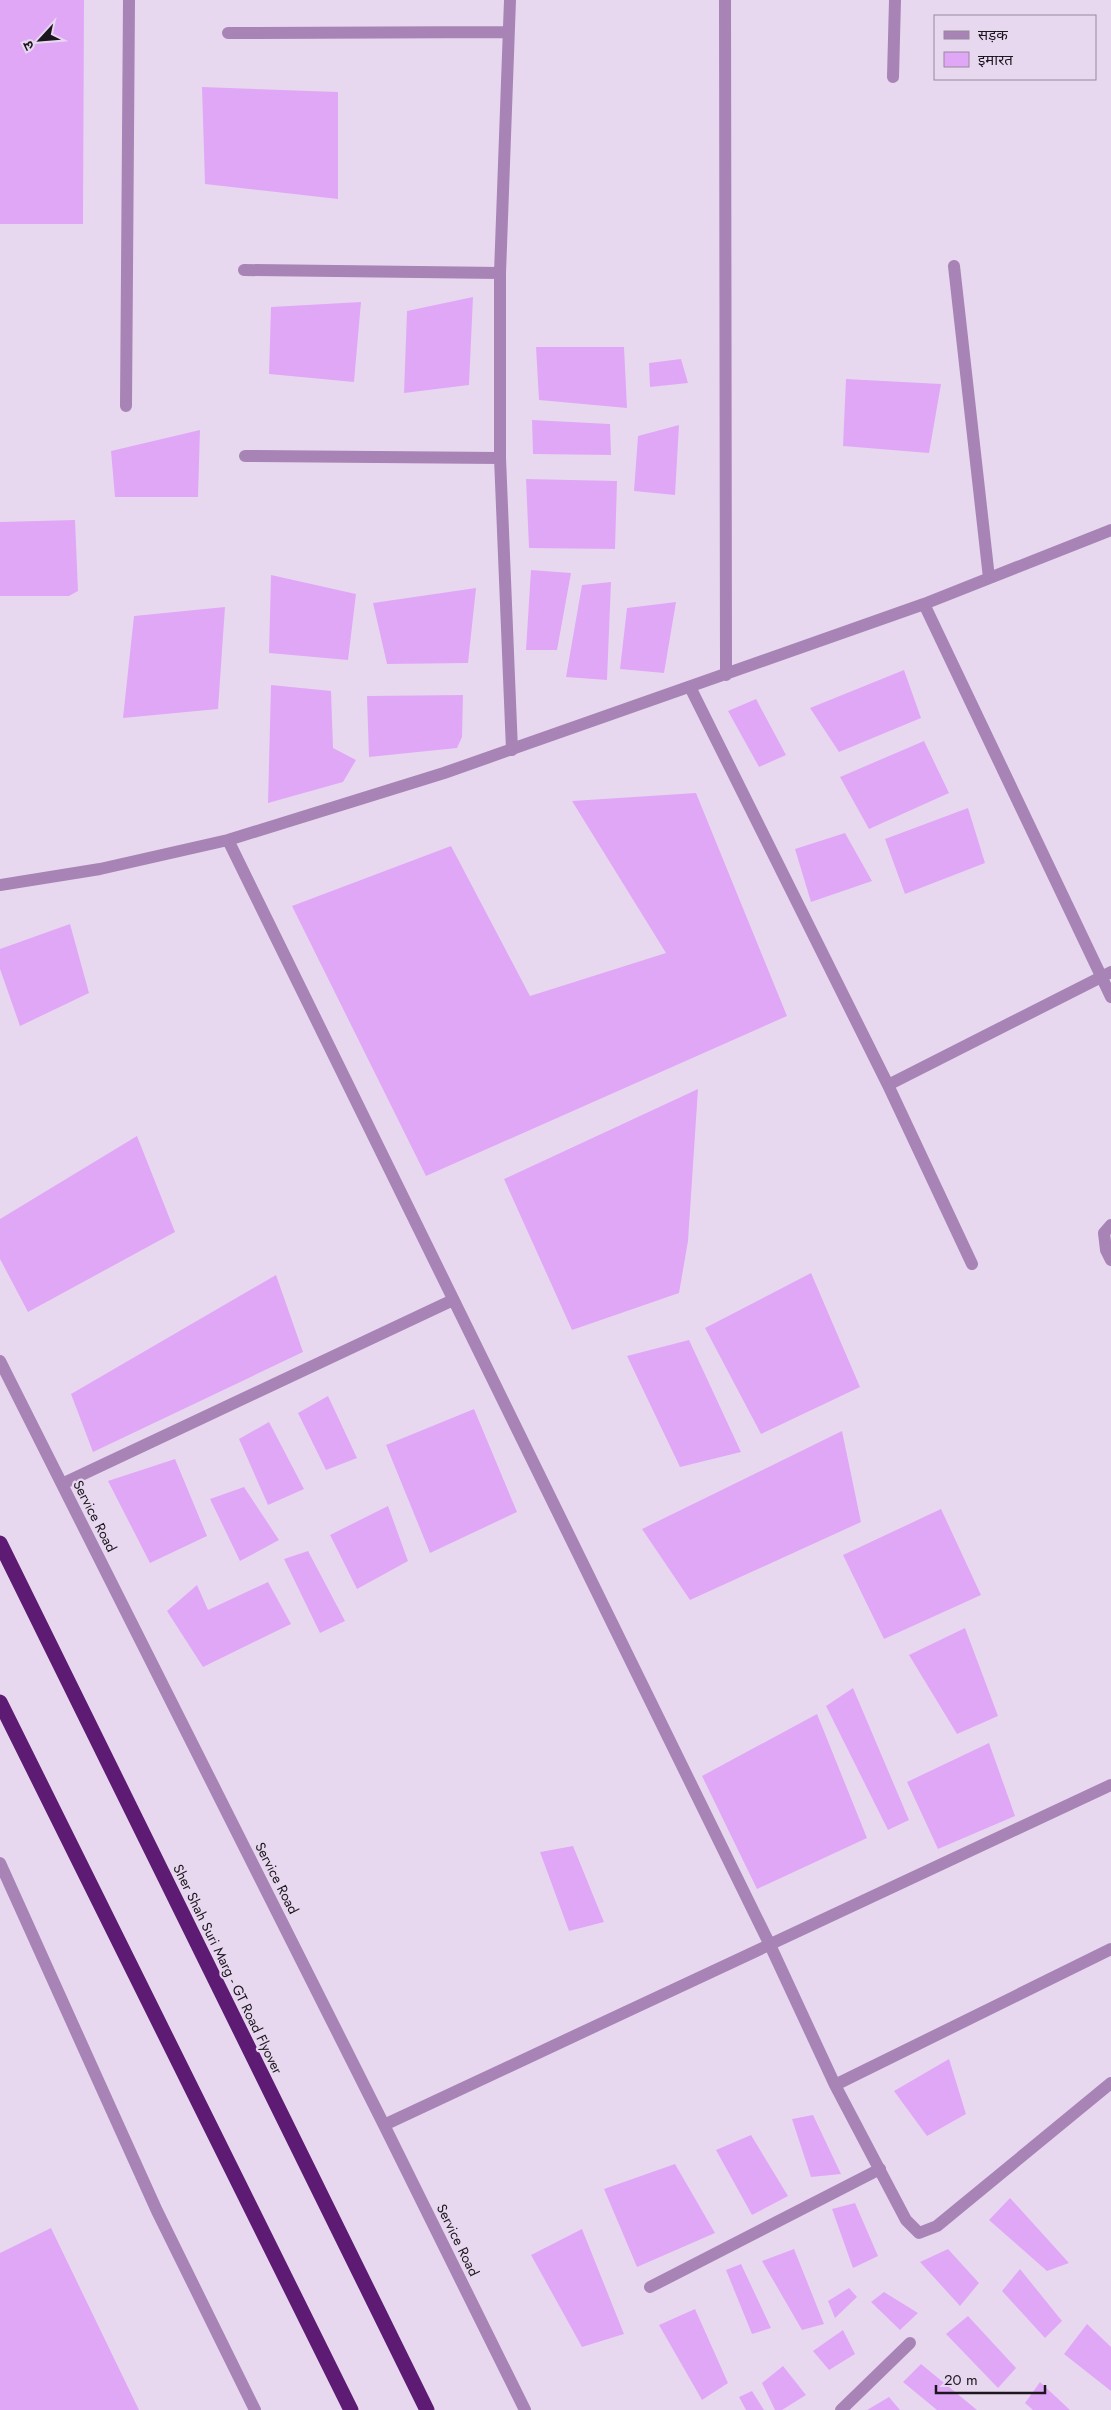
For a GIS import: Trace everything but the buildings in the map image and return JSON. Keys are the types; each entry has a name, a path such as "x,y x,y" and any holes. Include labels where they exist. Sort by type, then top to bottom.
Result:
{"highway":[{"name":"Sher Shah Suri Marg - GT Road Flyover","path":"0,1543 427,2410"},
{"path":"0,1702 350,2410"}],"street":[{"path":"126,406 129,0"},
{"path":"510,0 500,273 500,458 512,750"},
{"path":"725,0 726,674"},
{"path":"892,77 895,0"},
{"path":"228,33 508,32"},
{"path":"954,266 989,578"},
{"path":"244,270 500,273"},
{"path":"245,456 500,458"},
{"path":"0,885 100,869 228,840 444,773 924,604 1111,530"},
{"path":"924,604 1106,974 1111,997"},
{"path":"690,687 888,1085 972,1264"},
{"path":"228,840 770,1945 835,2086 906,2220 919,2233 937,2226 1111,2083"},
{"path":"888,1085 1106,974"},
{"path":"1111,1225 1104,1233 1106,1250 1111,1260"},
{"path":"62,1484 454,1300"},
{"name":"Service Road","path":"0,1361 526,2410"},
{"path":"384,2124 1111,1785"},
{"path":"0,1863 157,2211 255,2410"},
{"path":"835,2086 1111,1949"},
{"path":"650,2287 880,2169"},
{"path":"841,2410 910,2343"}]}
